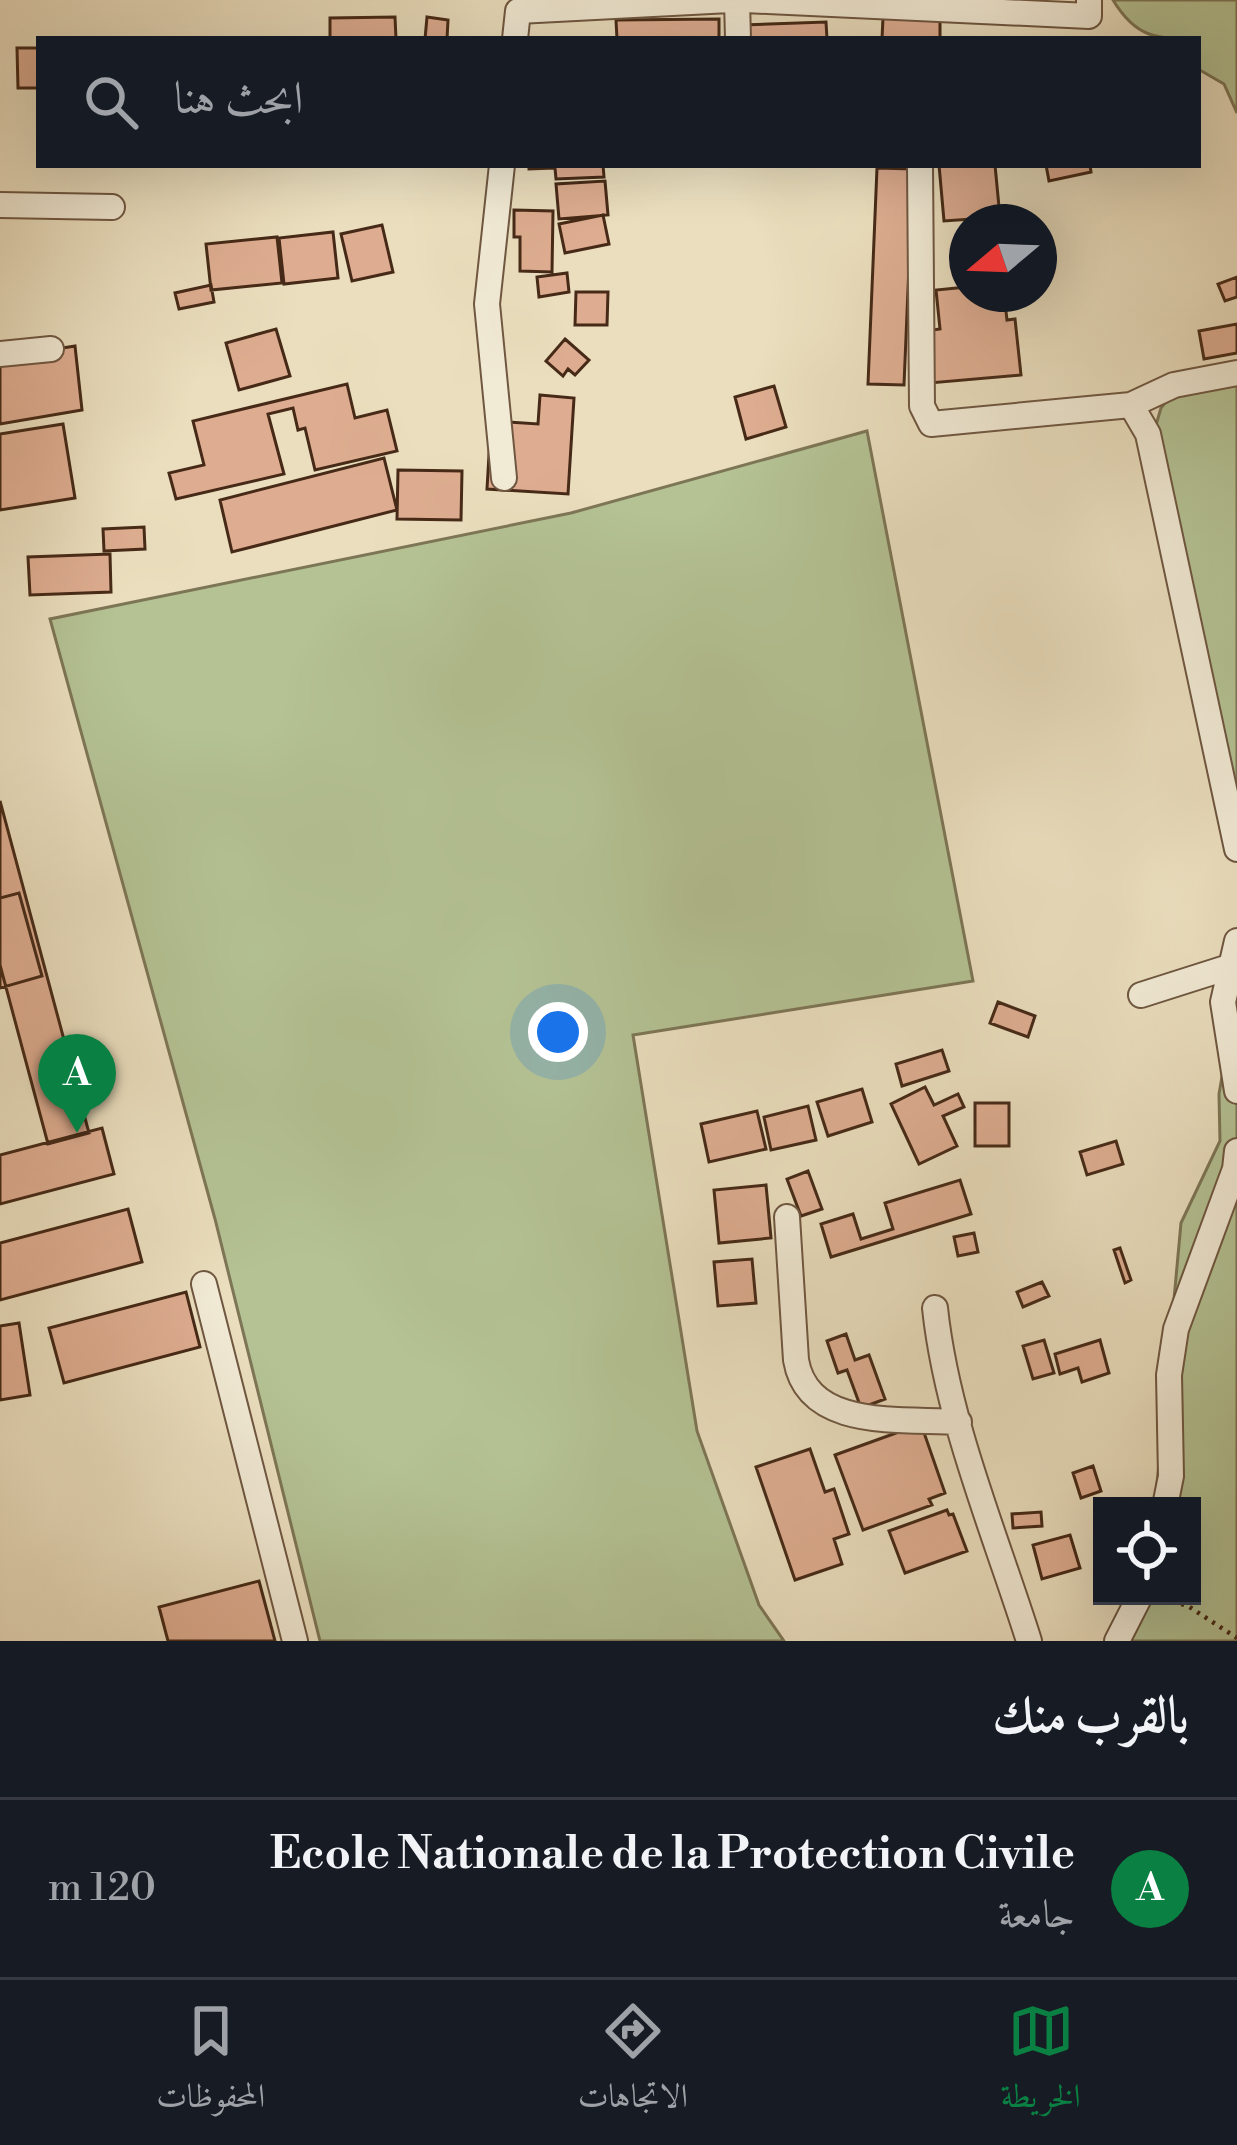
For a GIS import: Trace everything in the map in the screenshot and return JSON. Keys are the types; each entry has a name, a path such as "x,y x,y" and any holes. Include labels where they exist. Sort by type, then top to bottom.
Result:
{"street":[{"path":"737,0 738,36"},
{"path":"515,36 519,5 737,0 1089,16 1089,0"},
{"path":"970,36 982,13"},
{"path":"502,168 487,304 504,478"},
{"path":"920,168 922,406 932,424 1131,405 1174,385 1237,373"},
{"path":"0,205 112,207"},
{"path":"0,355 51,349"},
{"path":"1131,405 1148,434 1237,849"},
{"path":"1237,941 1223,1002 1237,1091"},
{"path":"1141,995 1228,967"},
{"path":"1167,1497 1171,1476 1169,1375 1176,1330 1235,1169 1237,1151"},
{"path":"788,1217 799,1380 830,1410 959,1422"},
{"path":"204,1284 295,1641"},
{"path":"935,1308 959,1422 1029,1641"},
{"path":"1117,1641 1135,1605"}],"path":[{"path":"1185,1605 1237,1638"}],"green space":[{"path":"1113,0 1237,0 1237,113 1224,84 1201,71 1201,36 1148,34"},
{"path":"1237,383 1237,838 1156,425 1173,393"},
{"path":"867,431 973,981 633,1035 697,1431 759,1605 784,1641 320,1641 215,1219 50,619 571,513"},
{"path":"1237,989 1237,1641 1131,1641 1140,1605 1201,1605 1201,1497 1156,1497 1181,1223 1220,1141 1219,1094"}],"building":[{"path":"395,17 396,36 330,36 330,18"},
{"path":"427,17 448,20 447,36 425,36"},
{"path":"883,18 940,20 940,36 882,36"},
{"path":"719,19 719,36 617,36 616,20"},
{"path":"826,22 827,36 744,36 743,25"},
{"path":"17,48 36,48 36,88 18,88"},
{"path":"555,168 603,168 604,177 556,179"},
{"path":"877,168 913,169 904,385 868,384"},
{"path":"939,168 995,168 999,204 949,204 949,221 944,221"},
{"path":"1047,168 1090,168 1091,172 1049,181"},
{"path":"605,181 608,215 559,219 556,184"},
{"path":"514,210 553,211 552,272 520,271"},
{"path":"603,215 609,244 565,253 559,224"},
{"path":"382,225 393,272 352,281 341,234"},
{"path":"333,232 338,278 284,284 279,238"},
{"path":"277,237 282,283 211,290 206,244"},
{"path":"567,273 569,292 539,297 537,277"},
{"path":"1237,277 1237,297 1225,301 1218,284"},
{"path":"211,285 214,302 179,309 175,293"},
{"path":"949,289 949,312 1006,312 1007,320 1015,319 1021,375 930,383 925,331 940,329 936,290"},
{"path":"576,292 608,292 607,325 575,325"},
{"path":"1237,324 1237,353 1204,359 1199,331"},
{"path":"276,329 290,376 239,390 226,343"},
{"path":"565,339 589,360 575,375 568,369 563,376 546,361"},
{"path":"75,346 82,410 0,424 0,358"},
{"path":"347,384 355,418 387,410 397,451 315,470 305,428 298,430 293,408 268,414 284,474 176,499 169,473 204,465 193,421"},
{"path":"774,386 786,427 746,439 735,397"},
{"path":"540,395 574,398 568,494 487,489 491,421 538,424"},
{"path":"63,424 75,498 0,510 0,434"},
{"path":"384,458 397,510 232,552 220,500"},
{"path":"398,470 462,471 461,520 397,519"},
{"path":"144,527 145,549 104,551 103,529"},
{"path":"110,554 111,592 30,595 28,557"},
{"path":"0,801 89,1133 48,1144 0,965"},
{"path":"19,893 42,976 0,988 0,898"},
{"path":"998,1002 1035,1016 1028,1037 990,1023"},
{"path":"942,1050 949,1071 902,1086 896,1064"},
{"path":"925,1087 934,1105 958,1094 964,1107 943,1116 957,1146 919,1164 891,1104"},
{"path":"862,1089 872,1122 828,1136 817,1102"},
{"path":"975,1103 1009,1103 1009,1146 975,1146"},
{"path":"808,1106 816,1140 771,1150 764,1117"},
{"path":"757,1111 766,1149 709,1162 701,1124"},
{"path":"102,1128 114,1174 0,1204 0,1155"},
{"path":"1116,1141 1123,1164 1087,1175 1080,1152"},
{"path":"808,1171 822,1209 801,1216 787,1179"},
{"path":"960,1180 971,1214 831,1257 821,1224 853,1214 861,1239 893,1229 885,1203"},
{"path":"766,1185 771,1238 719,1243 714,1190"},
{"path":"128,1209 142,1262 0,1300 0,1243"},
{"path":"974,1233 978,1252 958,1256 954,1237"},
{"path":"1120,1248 1131,1280 1125,1283 1114,1250"},
{"path":"752,1259 756,1303 718,1306 714,1262"},
{"path":"1042,1282 1049,1296 1023,1307 1017,1292"},
{"path":"186,1292 200,1347 64,1383 49,1328"},
{"path":"19,1323 30,1395 0,1400 0,1326"},
{"path":"846,1334 855,1360 869,1355 885,1399 861,1408 847,1370 838,1373 827,1341"},
{"path":"1044,1340 1054,1373 1033,1379 1023,1346"},
{"path":"1100,1340 1109,1373 1082,1382 1078,1368 1060,1374 1055,1354"},
{"path":"921,1424 945,1493 929,1499 932,1505 863,1530 835,1455"},
{"path":"810,1449 825,1492 834,1489 849,1534 834,1539 842,1564 795,1580 756,1467"},
{"path":"1093,1466 1101,1491 1081,1498 1073,1473"},
{"path":"947,1510 953,1514 967,1551 905,1573 889,1531"},
{"path":"1041,1512 1042,1526 1013,1528 1012,1514"},
{"path":"1070,1535 1080,1568 1042,1579 1033,1545"},
{"path":"259,1581 275,1641 168,1641 159,1607"}],"place":[{"name":"Ecole Nationale de la Protection Civile","path":"77,1133"}]}
